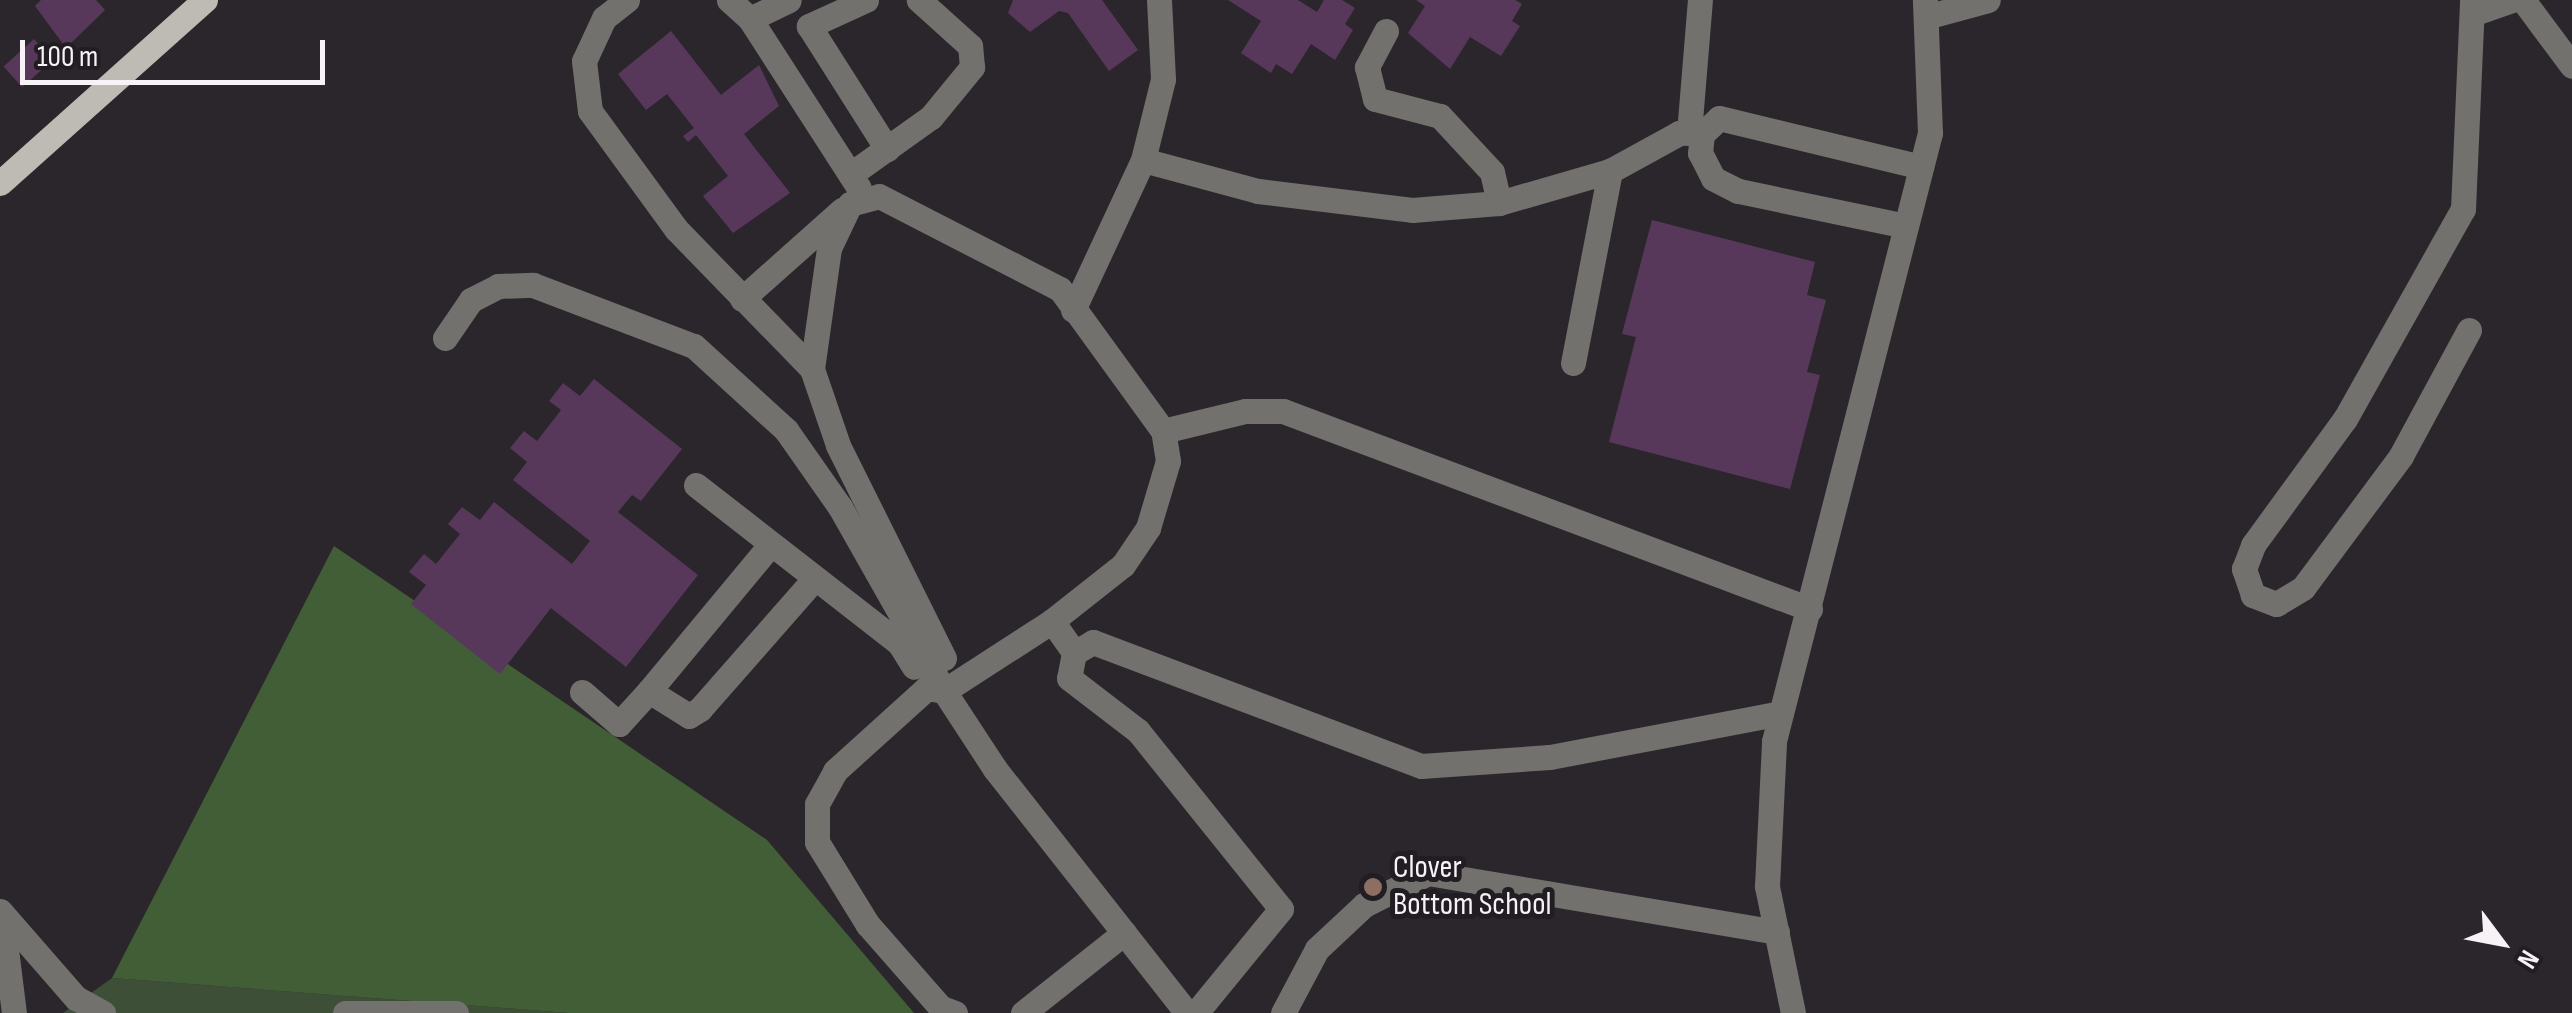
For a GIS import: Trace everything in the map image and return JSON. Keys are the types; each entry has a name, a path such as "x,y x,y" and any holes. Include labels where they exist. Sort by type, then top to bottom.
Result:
{"main road":[{"path":"0,183 204,0"}],"street":[{"path":"627,0 604,18 584,61 590,111 676,229 812,368"},
{"path":"729,0 750,20 851,174 857,202 829,248 812,368 838,445 943,688"},
{"path":"750,20 789,0"},
{"path":"866,0 809,26 887,149"},
{"path":"851,174 931,117 972,67 970,46 936,8 919,0"},
{"path":"1073,310 1143,160 1163,79 1159,0"},
{"path":"1700,0 1696,132 1700,154 1713,178 1738,191 1906,226"},
{"path":"1793,1013 1767,886 1781,713 1930,133 1926,8 1988,0"},
{"path":"2469,330 2401,456 2303,588 2276,604 2253,595 2244,569 2253,546 2345,420 2463,210 2472,7 2512,0"},
{"path":"2524,0 2572,66"},
{"path":"1386,31 1367,67 1375,100 1440,116 1492,172 1500,203"},
{"path":"1143,160 1258,190 1412,210 1500,203 1610,171 1719,118 1774,126 1921,167"},
{"path":"1573,363 1610,171"},
{"path":"742,299 857,202 879,196 1060,290 1163,431 1168,461 1148,528 1123,565 1052,621 943,688 836,771 817,804 816,842 868,925 941,1008 954,1013"},
{"path":"445,338 471,300 498,286 533,285 694,346 786,430 840,506 943,688 1187,1013"},
{"path":"1163,431 1245,411 1283,412 1810,609"},
{"path":"696,486 899,643 943,688"},
{"path":"582,692 619,724 772,544"},
{"path":"649,691 689,716 815,578"},
{"path":"1052,621 1074,653 1069,678 1138,732 1282,908 1196,1013"},
{"path":"1074,653 1093,642 1421,766 1550,757 1781,713"},
{"path":"1284,1013 1317,949 1364,904 1428,873 1776,932"},
{"path":"1,914 14,1013"},
{"path":"1,914 76,998 103,1013"},
{"path":"1023,1013 1124,932"},
{"path":"345,1013 456,1013"}],"green space":[{"path":"334,546 767,840 914,1013 569,1013 112,978"},
{"path":"112,978 569,1013 63,1013"}],"building":[{"path":"41,0 96,0 105,10 66,48 35,6"},
{"path":"1013,0 1102,0 1138,50 1109,71 1068,13 1059,11 1030,32 1008,13"},
{"path":"1228,0 1298,0 1317,12 1324,0 1342,0 1355,8 1345,24 1353,30 1335,60 1311,44 1292,74 1276,64 1271,73 1241,53 1261,21"},
{"path":"1416,0 1515,0 1522,4 1512,21 1520,26 1501,56 1470,37 1450,69 1408,33 1425,6"},
{"path":"671,31 721,95 759,65 779,106 744,134 790,193 733,233 703,196 728,176 696,135 688,142 683,136 694,128 667,94 646,110 618,74"},
{"path":"34,39 53,60 22,87 4,66"},
{"path":"1652,220 1815,262 1807,295 1826,300 1807,372 1820,375 1790,489 1609,442 1636,337 1622,334"},
{"path":"594,379 682,449 641,501 632,495 618,512 698,575 626,667 551,608 500,674 411,604 426,585 409,572 424,554 436,564 460,534 448,524 462,507 480,520 494,502 572,564 590,541 513,480 527,462 510,448 524,431 537,441 561,410 549,401 563,383 580,396"}],"place":[{"name":"Clover Bottom School","path":"1373,887"}]}
